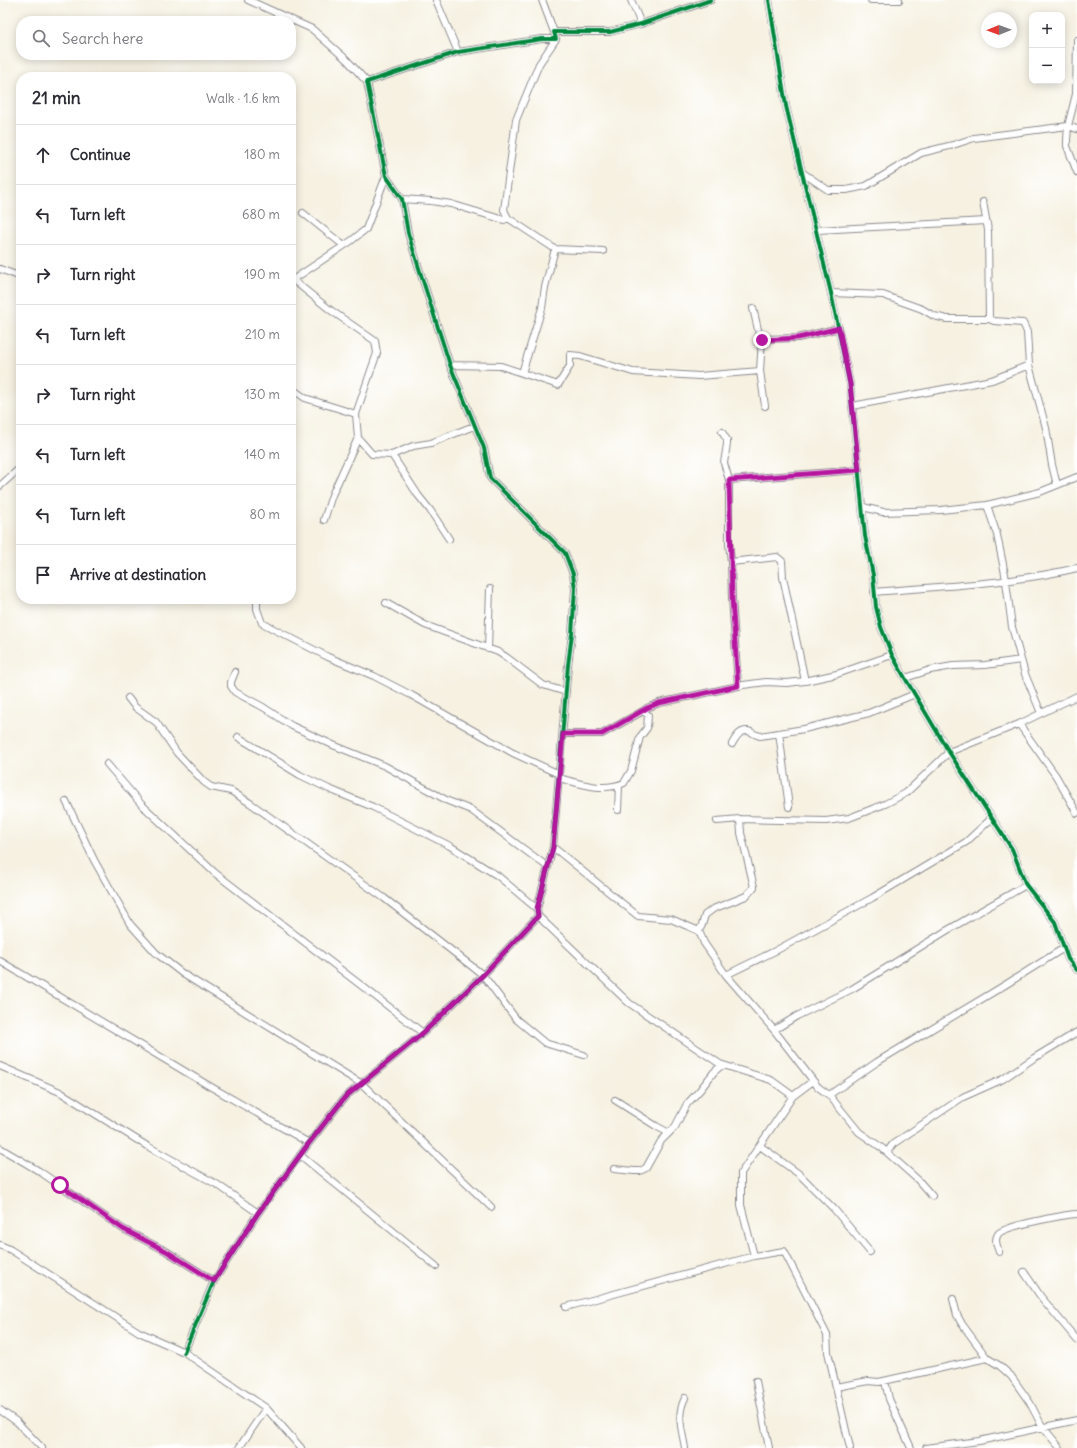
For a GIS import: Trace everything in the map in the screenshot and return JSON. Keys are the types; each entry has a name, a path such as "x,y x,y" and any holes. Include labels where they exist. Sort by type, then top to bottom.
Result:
{"street":[{"path":"248,0 283,16"},
{"path":"436,0 458,52"},
{"path":"542,0 556,39"},
{"path":"632,0 641,24"},
{"path":"554,32 610,32 641,24 711,0"},
{"path":"769,0 786,106 832,293 850,384 865,536 881,627 892,655 905,678 949,752 1012,850 1026,885 1055,922 1068,959 1077,970"},
{"path":"871,0 899,0"},
{"path":"184,1352 214,1281 258,1213 345,1097 423,1033 483,975 538,913 553,847 572,634 574,589 573,574 565,553 490,478 484,448 450,365 408,233 402,199 386,176 367,82 347,60 312,29 296,22"},
{"path":"367,82 458,52 542,39 556,39"},
{"path":"556,39 539,64 516,120 504,210 508,218 555,249 602,251"},
{"path":"1077,40 1076,94 1068,126 1067,146 1077,172"},
{"path":"803,174 828,190 846,190 866,186 921,153 974,138 1068,126 1077,129"},
{"path":"296,278 366,229 386,176"},
{"path":"402,199 444,203 504,220 508,218"},
{"path":"983,202 988,230 989,319"},
{"path":"303,213 343,246"},
{"path":"817,230 986,221"},
{"path":"522,373 542,308 545,287 555,249"},
{"path":"0,269 16,275"},
{"path":"296,284 375,341 377,353 356,414 358,438 332,495 324,520"},
{"path":"832,293 884,295 947,320 989,319 994,321 1023,323 1027,332 1029,365 1046,428 1049,450 1057,485"},
{"path":"753,308 759,334 762,340 760,371 765,406"},
{"path":"762,340 798,338 839,328"},
{"path":"450,365 501,366 558,385 570,366 570,355 580,356 633,372 699,376 760,371"},
{"path":"852,406 992,380 1029,365"},
{"path":"296,392 305,398 356,414"},
{"path":"358,438 372,454 392,455 413,446 431,443 474,426"},
{"path":"722,432 727,440 724,464 729,480 729,544 738,686"},
{"path":"392,455 449,539"},
{"path":"729,480 859,470"},
{"path":"0,486 16,472"},
{"path":"863,507 883,512 941,510 987,505 1040,492 1077,478"},
{"path":"987,505 997,536 1006,581 1012,627 1021,660 1041,713"},
{"path":"731,562 777,556 782,561 783,577 805,681"},
{"path":"874,592 1006,581 1051,574 1077,568"},
{"path":"488,649 490,589"},
{"path":"386,603 425,625 506,657 543,684 566,692"},
{"path":"257,604 257,609 262,623 328,657 374,676 411,695 501,746 559,776 590,787 609,787 619,785 624,783 628,778 635,760 640,737 647,728 648,715 643,711"},
{"path":"563,734 602,734 647,708 659,703 738,686 766,682 787,683 805,681 837,674 892,655"},
{"path":"905,678 930,670 953,666 985,665 1021,660"},
{"path":"235,672 231,686 235,692 267,709 292,726 333,745 385,766 448,801 471,810 548,867"},
{"path":"732,744 738,734 742,731 751,732 760,736 804,729 869,713 915,694"},
{"path":"716,821 740,819 820,822 849,818 886,804 906,793 949,752 1019,724 1077,696"},
{"path":"128,698 135,707 156,722 177,753 204,782 211,787 231,791 250,803 384,898 483,975 516,1019 545,1043 584,1055"},
{"path":"1019,724 1056,776 1077,814"},
{"path":"779,733 789,807"},
{"path":"238,737 311,781 329,790 373,807 450,846 498,876 538,913 629,1003 722,1065 771,1080 793,1096"},
{"path":"107,764 142,805 215,873 423,1033"},
{"path":"618,810 619,785"},
{"path":"66,801 94,860 130,924 156,953 183,974 362,1084 490,1207"},
{"path":"726,975 777,950 872,898 966,842 992,818"},
{"path":"699,931 705,915 713,909 746,896 754,887 741,833 740,819"},
{"path":"553,847 638,916 670,919 699,931 704,943 726,975 774,1030 818,1087 830,1095 859,1132 886,1152 918,1180 932,1196"},
{"path":"774,1030 798,1016 852,989 946,931 1026,885"},
{"path":"830,1095 877,1062 1064,948"},
{"path":"0,961 206,1084 309,1143"},
{"path":"886,1152 893,1144 963,1097 1003,1079 1077,1032"},
{"path":"614,1169 640,1171 646,1168 662,1141 674,1127 687,1104 714,1072 722,1065"},
{"path":"0,1066 60,1092 147,1146 218,1185 258,1213"},
{"path":"754,1256 741,1205 741,1173 793,1096 813,1081"},
{"path":"615,1100 669,1133"},
{"path":"760,1146 799,1174 834,1209 870,1252"},
{"path":"0,1148 33,1167 123,1229 166,1251 214,1281"},
{"path":"300,1155 436,1266"},
{"path":"999,1252 996,1238 998,1233 1004,1229 1077,1214"},
{"path":"0,1245 11,1250 139,1332 184,1352 266,1408 302,1448"},
{"path":"566,1307 754,1256 784,1250 827,1335 828,1352 850,1448"},
{"path":"1024,1272 1038,1292 1077,1340"},
{"path":"953,1299 959,1320 987,1358 1000,1366 1011,1376 1030,1403 1042,1426 1060,1448"},
{"path":"836,1387 868,1381 885,1381 987,1358"},
{"path":"756,1381 769,1448"},
{"path":"885,1381 889,1399 911,1448"},
{"path":"685,1398 680,1408 680,1419 685,1448"},
{"path":"239,1448 266,1408"},
{"path":"0,1410 17,1422 42,1448"},
{"path":"926,1448 979,1441 1042,1426 1077,1420"},
{"path":"979,1441 979,1448"}],"cycle path":[{"path":"184,1352 214,1281 258,1213 345,1097 423,1033 483,975 538,916 537,909 553,847 568,665 572,634 575,589 573,574 565,553 490,478 484,448 450,365 423,281 408,233 402,199 386,176 367,82 458,52 542,39 556,39 554,32 610,32 641,24 711,0"},
{"path":"769,0 786,106 831,293 850,384 865,536 873,575 876,607 881,627 892,655 905,678 949,752 1012,849 1026,885 1055,922 1068,959 1077,970"}],"route":[{"path":"60,1185 123,1229 166,1251 214,1281 258,1213 345,1097 423,1033 483,975 538,916 537,909 553,847 563,734 602,734 647,708 659,703 738,686 729,544 729,480 859,470 850,384 839,328 798,338 762,340"}]}
